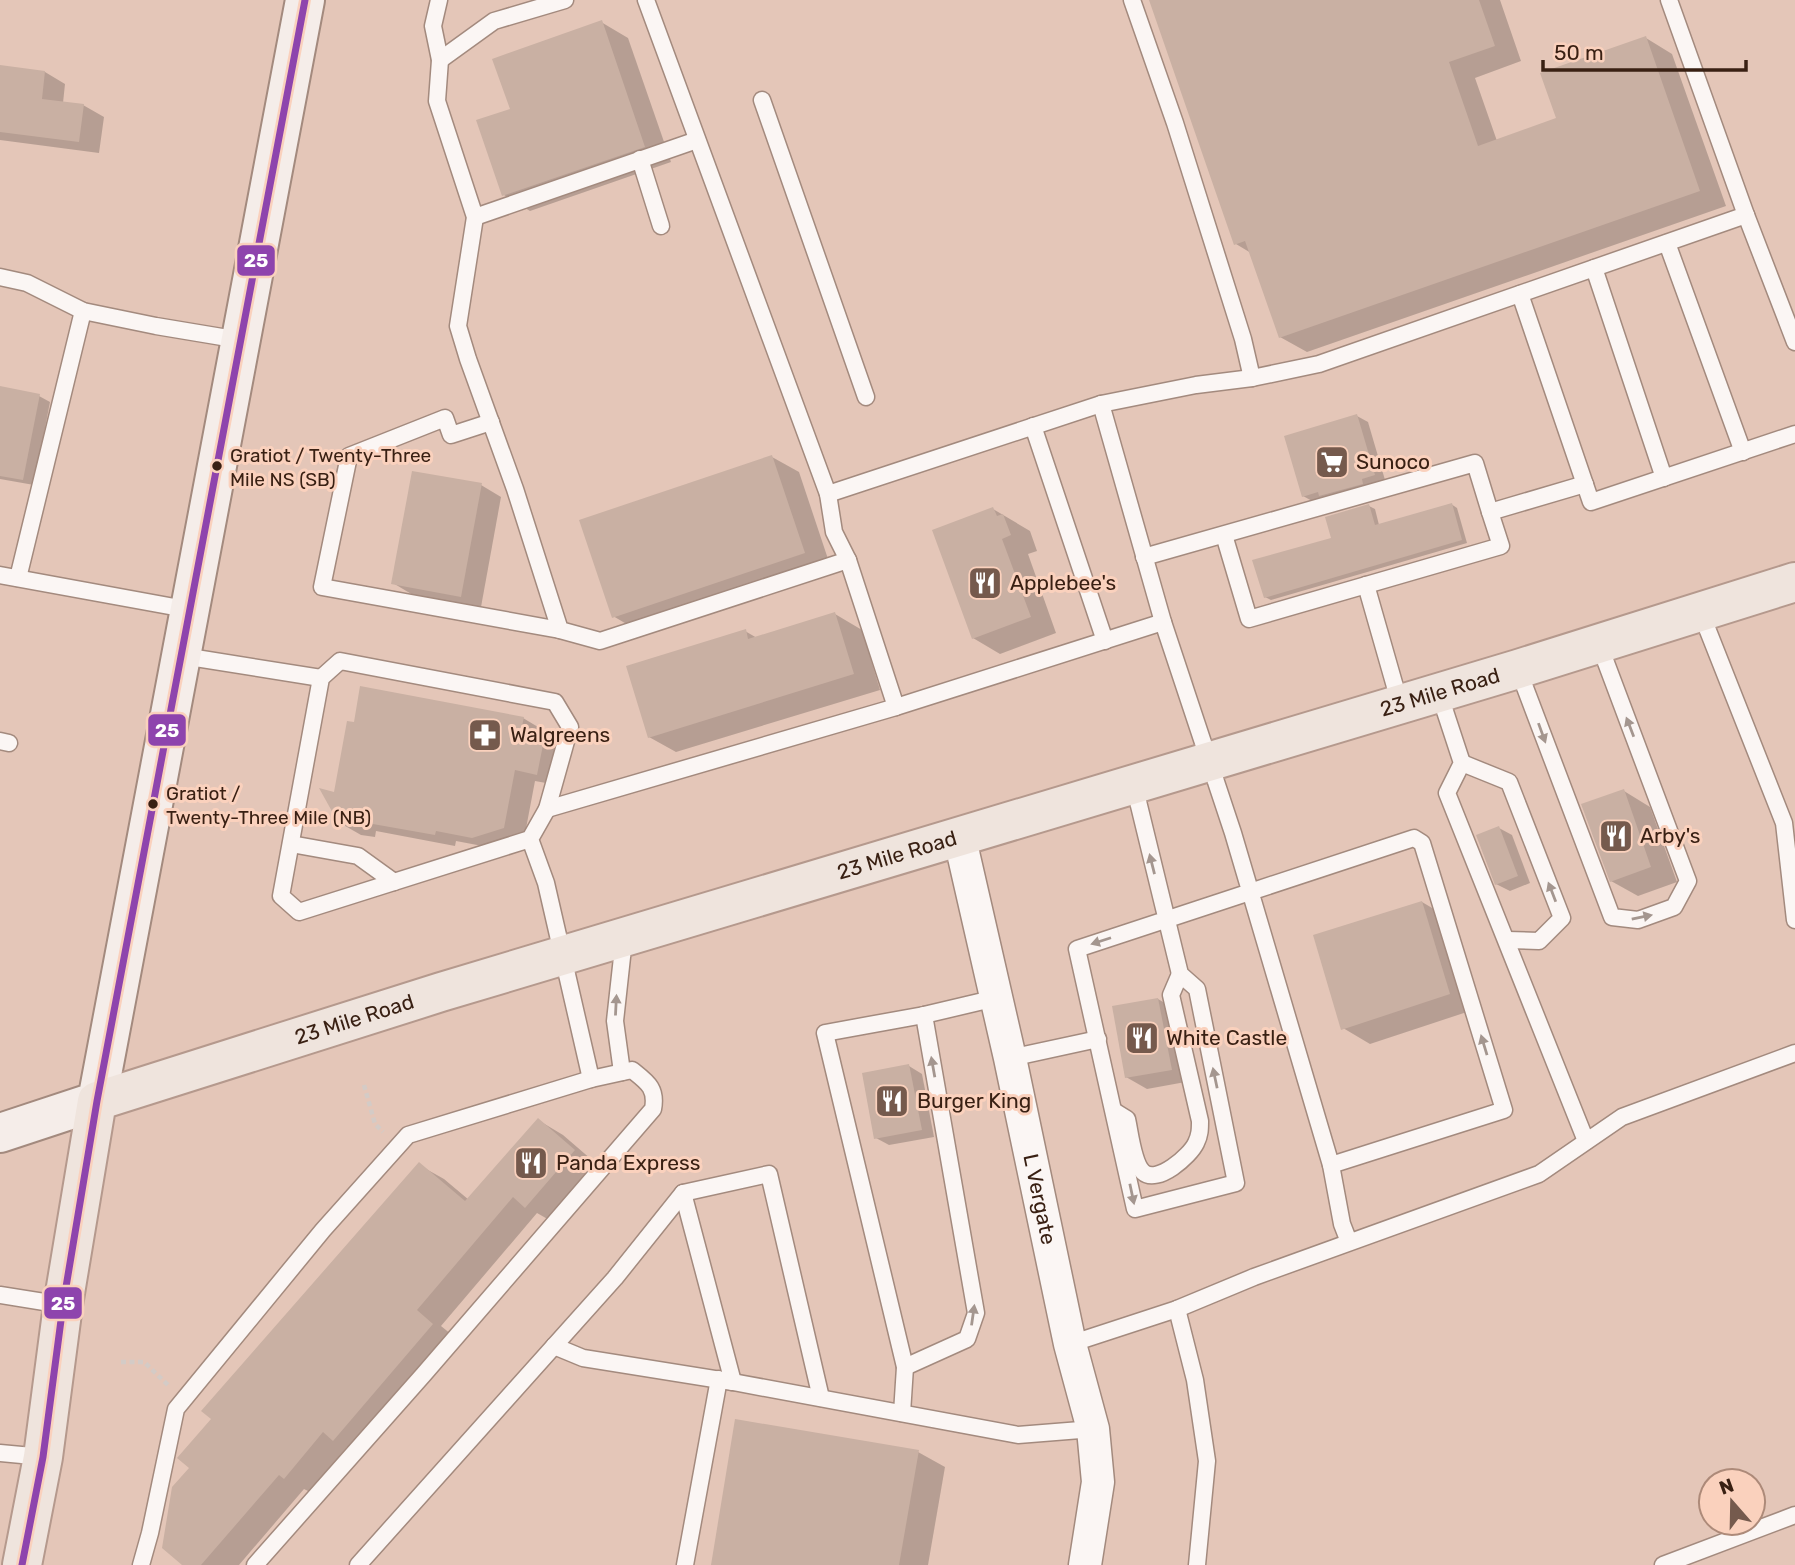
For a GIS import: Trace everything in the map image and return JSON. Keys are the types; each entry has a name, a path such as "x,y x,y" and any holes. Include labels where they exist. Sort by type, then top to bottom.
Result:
{"main road":[{"path":"22,1565 43,1457 63,1305 97,1101 305,0"},
{"name":"23 Mile Road","path":"0,1133 257,1049 959,835 1439,693 1795,582"}],"street":[{"name":"L Vergate","path":"959,835 1010,1058 1070,1344 1093,1429 1098,1482 1085,1565"}],"lane":[{"path":"439,0 433,26 440,60 437,101 475,217 458,326 515,489 560,630"},
{"path":"440,60 494,21 565,0"},
{"path":"646,0 828,494 834,532 848,559 896,707"},
{"path":"1132,0 1175,123 1243,338 1252,378"},
{"path":"1669,0 1795,342"},
{"path":"762,100 866,397"},
{"path":"475,217 696,140"},
{"path":"640,159 660,226"},
{"path":"828,494 1101,404 1318,364 1746,215"},
{"path":"1667,243 1743,452"},
{"path":"1594,268 1664,478"},
{"path":"0,277 27,283 83,311 240,340"},
{"path":"1520,294 1591,502 1795,433"},
{"path":"18,578 83,311"},
{"path":"1101,404 1163,622 1251,891 1331,1165 1342,1224 1349,1242"},
{"path":"491,422 451,435 445,418 349,456 322,587 560,630 600,641 848,559"},
{"path":"1033,426 1105,641"},
{"path":"1144,557 1475,463 1501,546 1249,619 1224,535"},
{"path":"1490,512 1585,484"},
{"path":"0,575 191,610"},
{"path":"1366,585 1400,704"},
{"path":"1702,613 1784,823 1795,920"},
{"path":"547,809 896,707 1163,622"},
{"path":"1518,669 1612,917 1638,920 1674,907 1688,881 1599,644"},
{"path":"183,656 321,678"},
{"path":"340,661 555,702 570,727 547,809 530,839 299,912 282,896 321,678 340,661"},
{"path":"1439,693 1462,763 1447,793 1586,1141"},
{"path":"1462,763 1509,782 1562,918 1539,941 1507,940"},
{"path":"1133,785 1166,919 1180,974 1197,989 1236,1183 1135,1209 1077,949 1166,919 1251,891 1414,838 1422,843 1504,1110 1331,1165"},
{"path":"530,839 546,883 591,1079"},
{"path":"291,844 358,856 394,882"},
{"path":"622,1072 615,1021 624,938"},
{"path":"1114,1111 1127,1119 1137,1163 1147,1175 1167,1171 1195,1146 1200,1134 1200,1121 1171,995 1180,974"},
{"path":"902,1413 905,1367 825,1033 923,1016 996,998"},
{"path":"905,1367 967,1339 976,1313 923,1016"},
{"path":"1010,1058 1098,1039"},
{"path":"1070,1344 1177,1309 1254,1277 1539,1174 1622,1116 1795,1053"},
{"path":"141,1565 176,1409 323,1230 408,1135 622,1072 632,1070 649,1083 655,1097 653,1109 255,1565"},
{"path":"359,1564 615,1278 683,1193 769,1174 821,1398"},
{"path":"683,1193 726,1380 685,1565"},
{"path":"0,1295 63,1305"},
{"path":"1177,1309 1195,1380 1207,1461 1197,1565"},
{"path":"554,1346 583,1358 726,1380 1018,1435 1093,1429"},
{"path":"0,1453 43,1457"},
{"path":"1663,1565 1795,1515"}],"path":[{"path":"364,1086 375,1124 397,1147"},
{"path":"121,1362 144,1362 183,1400"}],"building":[{"path":"1149,0 1479,0 1495,46 1449,62 1478,146 1556,118 1540,73 1646,36 1700,191 1279,338 1245,241 1234,245"},
{"path":"602,20 645,147 502,196 476,120 510,109 492,59"},
{"path":"0,65 45,71 42,99 84,104 79,142 0,132"},
{"path":"0,386 40,394 23,480 0,476"},
{"path":"1357,414 1375,475 1362,479 1363,484 1319,496 1318,492 1302,497 1284,436"},
{"path":"772,455 805,553 612,618 579,520"},
{"path":"412,471 482,483 461,597 391,584"},
{"path":"1452,503 1462,540 1264,598 1252,560 1331,538 1325,517 1369,504 1375,525"},
{"name":"Applebee's","path":"993,507 997,516 1003,514 1011,535 1002,539 1031,617 972,639 932,530"},
{"path":"835,612 854,674 648,738 626,666 746,629 748,639"},
{"name":"Walgreens","path":"360,686 524,717 520,735 544,740 537,775 515,770 504,828 472,838 436,831 435,835 356,821 355,827 339,824 319,788 334,792 347,721 354,722"},
{"name":"Arby's","path":"1624,789 1651,867 1610,882 1581,804"},
{"path":"1499,826 1518,876 1495,885 1476,835"},
{"path":"1422,901 1450,994 1341,1030 1313,935"},
{"name":"White Castle","path":"1158,998 1172,1070 1125,1078 1112,1006"},
{"name":"Burger King","path":"909,1064 922,1130 874,1139 862,1073"},
{"path":"538,1118 575,1150 525,1208 513,1197 417,1310 433,1324 333,1441 323,1432 284,1479 279,1475 201,1565 182,1565 162,1548 172,1487 189,1468 177,1458 211,1419 201,1411 419,1162 465,1201"},
{"path":"735,1419 919,1450 899,1565 711,1565"}],"transit line":[{"name":"25","path":"22,1565 43,1457 63,1305 97,1101 305,0"}],"place":[{"name":"Sunoco","path":"1332,462"},
{"name":"Gratiot / Twenty-Three Mile NS (SB)","path":"217,466"},
{"name":"Applebee's","path":"985,583"},
{"name":"Walgreens","path":"485,735"},
{"name":"Gratiot / Twenty-Three Mile (NB)","path":"153,804"},
{"name":"Arby's","path":"1616,836"},
{"name":"White Castle","path":"1142,1038"},
{"name":"Burger King","path":"892,1101"},
{"name":"Panda Express","path":"531,1163"}]}
